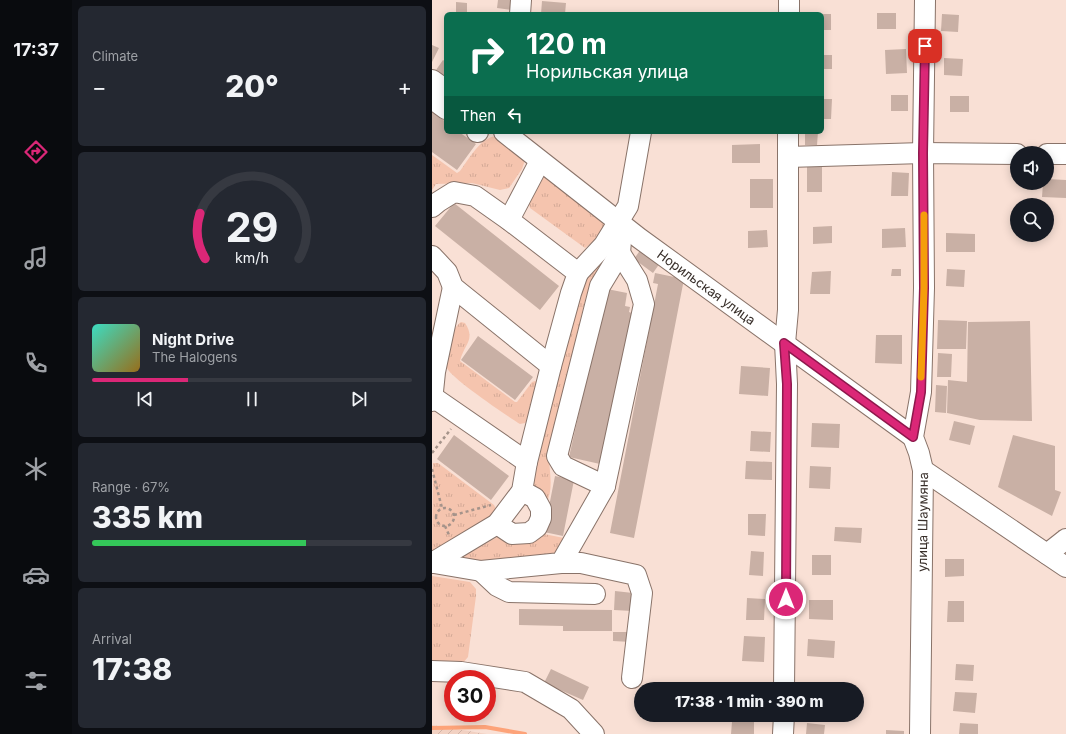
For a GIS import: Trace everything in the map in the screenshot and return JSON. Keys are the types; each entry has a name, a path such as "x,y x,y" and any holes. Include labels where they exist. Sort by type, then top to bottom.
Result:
{"street":[{"path":"520,12 521,0"},
{"path":"789,0 789,12"},
{"name":"улица Шаумяна","path":"920,734 923,470 913,437 921,392 924,304 923,153 925,0"},
{"path":"435,88 444,105"},
{"name":"Норильская улица","path":"506,134 621,223 913,437"},
{"path":"433,563 497,524 520,494 551,366 571,293 578,273 604,245 621,223 628,206 641,134"},
{"path":"784,682 787,392 784,343 788,310 788,134"},
{"path":"788,157 923,153 1010,154"},
{"path":"1054,154 1066,154"},
{"path":"509,220 540,161"},
{"path":"432,207 454,192 475,196 578,273"},
{"path":"605,486 563,466 557,456 600,286 620,253 621,223"},
{"path":"561,563 605,486 644,304 637,280 620,253"},
{"path":"432,256 447,272 453,287 551,366"},
{"path":"453,287 434,371 432,399 527,462"},
{"path":"923,470 1066,567"},
{"path":"497,524 512,534 529,533 537,527 541,518 541,509 535,498 520,494"},
{"path":"1047,554 1066,539"},
{"path":"433,563 481,571 561,563 581,563 636,575 642,592 632,678"},
{"path":"481,571 497,586 509,592 595,594"},
{"path":"432,671 461,672 525,682 571,709 594,734"},
{"path":"784,722 784,734"}],"path":[{"path":"432,453 452,427 458,432"},
{"path":"432,469 442,508"},
{"path":"454,515 520,494"},
{"path":"442,508 450,508 454,515 452,521 445,526 438,524 436,520 436,513 442,508"},
{"path":"432,521 436,520"}],"shaded area":[{"path":"432,725 487,734 432,734"}],"green space":[{"path":"496,136 525,160 522,169 509,188 500,190 472,183 436,184 432,190 432,155 457,173 480,145"},
{"path":"542,174 605,219 605,223 598,235 585,248 530,208 528,201"},
{"path":"615,240 586,296 558,414 550,441 549,457 551,484 549,498 546,504 533,485 560,366 584,282"},
{"path":"461,322 465,323 468,329 469,338 460,361 515,402 517,402 532,382 535,381 537,383 528,419 525,423 520,424 492,405 458,380 447,368 447,359 452,335 456,327"},
{"path":"433,463 438,463 494,505 496,509 475,529 432,552"},
{"path":"544,534 564,538 556,554 482,564 463,558 499,536 533,538"},
{"path":"432,576 470,582 476,589 468,657 462,664 432,663"}],"building":[{"path":"498,0 513,0 512,10 497,8"},
{"path":"542,1 566,3 565,12 541,12"},
{"path":"456,2 467,3 467,12 456,12"},
{"path":"877,13 896,13 896,29 877,29"},
{"path":"824,14 831,14 831,30 824,30"},
{"path":"942,14 959,15 958,32 941,31"},
{"path":"432,45 439,48 432,62"},
{"path":"906,49 907,73 886,74 885,50"},
{"path":"824,55 832,55 832,69 824,69"},
{"path":"944,58 963,59 962,76 944,75"},
{"path":"443,60 444,61 444,76 436,70"},
{"path":"891,95 908,95 908,111 891,111"},
{"path":"950,96 969,96 969,112 950,112"},
{"path":"824,99 832,99 831,119 824,119"},
{"path":"432,112 444,121 444,134 462,134 476,144 457,170 432,152"},
{"path":"805,134 818,134 817,145 805,145"},
{"path":"760,144 760,163 732,163 732,145"},
{"path":"807,167 822,167 822,192 807,192"},
{"path":"892,172 909,173 908,196 891,196"},
{"path":"750,179 773,179 773,208 750,208"},
{"path":"1054,179 1066,180 1066,198 1042,197 1042,190 1054,190"},
{"path":"454,203 559,286 540,310 435,226"},
{"path":"832,226 832,243 813,244 813,227"},
{"path":"905,228 906,247 882,248 882,229"},
{"path":"767,230 768,247 748,248 748,231"},
{"path":"946,233 975,234 975,252 946,252"},
{"path":"641,249 660,263 653,273 634,259"},
{"path":"892,269 901,269 901,276 891,276"},
{"path":"947,269 965,270 964,287 946,286"},
{"path":"831,271 830,294 810,294 812,272"},
{"path":"655,273 684,279 634,538 610,533 658,284 653,283"},
{"path":"607,289 627,293 625,306 630,307 629,312 634,314 600,464 569,457"},
{"path":"938,320 967,321 966,349 937,349"},
{"path":"1030,321 1032,421 980,420 947,413 948,380 967,382 968,322"},
{"path":"876,335 902,335 902,364 875,363"},
{"path":"478,336 533,377 515,400 461,360"},
{"path":"938,353 952,354 951,377 937,377"},
{"path":"741,366 770,368 768,396 739,394"},
{"path":"936,385 947,386 946,413 935,412"},
{"path":"954,421 975,426 970,445 949,440"},
{"path":"812,423 840,424 839,448 811,447"},
{"path":"751,431 771,432 770,452 750,451"},
{"path":"454,435 509,476 491,500 437,459"},
{"path":"1013,435 1055,446 1055,490 1061,492 1052,516 998,487"},
{"path":"746,461 772,462 772,480 745,479"},
{"path":"810,466 831,467 830,489 809,488"},
{"path":"555,476 574,480 563,536 544,532"},
{"path":"748,514 766,514 765,536 748,535"},
{"path":"835,527 862,528 861,543 834,541"},
{"path":"751,551 764,552 763,576 749,575"},
{"path":"812,555 831,555 831,575 812,575"},
{"path":"945,559 964,559 964,576 945,577"},
{"path":"615,591 633,593 632,611 614,610"},
{"path":"747,598 765,599 764,620 746,620"},
{"path":"809,600 833,600 833,620 809,619"},
{"path":"948,601 964,601 964,622 947,622"},
{"path":"519,609 612,610 612,631 563,631 563,626 519,625"},
{"path":"613,632 631,632 631,642 613,641"},
{"path":"744,636 765,637 764,662 742,661"},
{"path":"808,639 835,641 834,658 807,656"},
{"path":"956,664 974,665 973,681 955,680"},
{"path":"551,669 589,687 583,700 544,683"},
{"path":"955,692 977,693 975,713 953,711"},
{"path":"732,722 754,722 754,734 731,734"},
{"path":"807,723 825,725 824,734 806,734"},
{"path":"960,723 978,724 978,734 959,734"},
{"path":"886,730 904,731 904,734 886,734"}],"waterway":[{"path":"432,728 485,727 525,734"}],"slow traffic":[{"path":"921,377 924,288 924,215"}],"route":[{"path":"786,599 787,384 784,343 913,437 921,392 924,288 923,153 925,46"}]}
